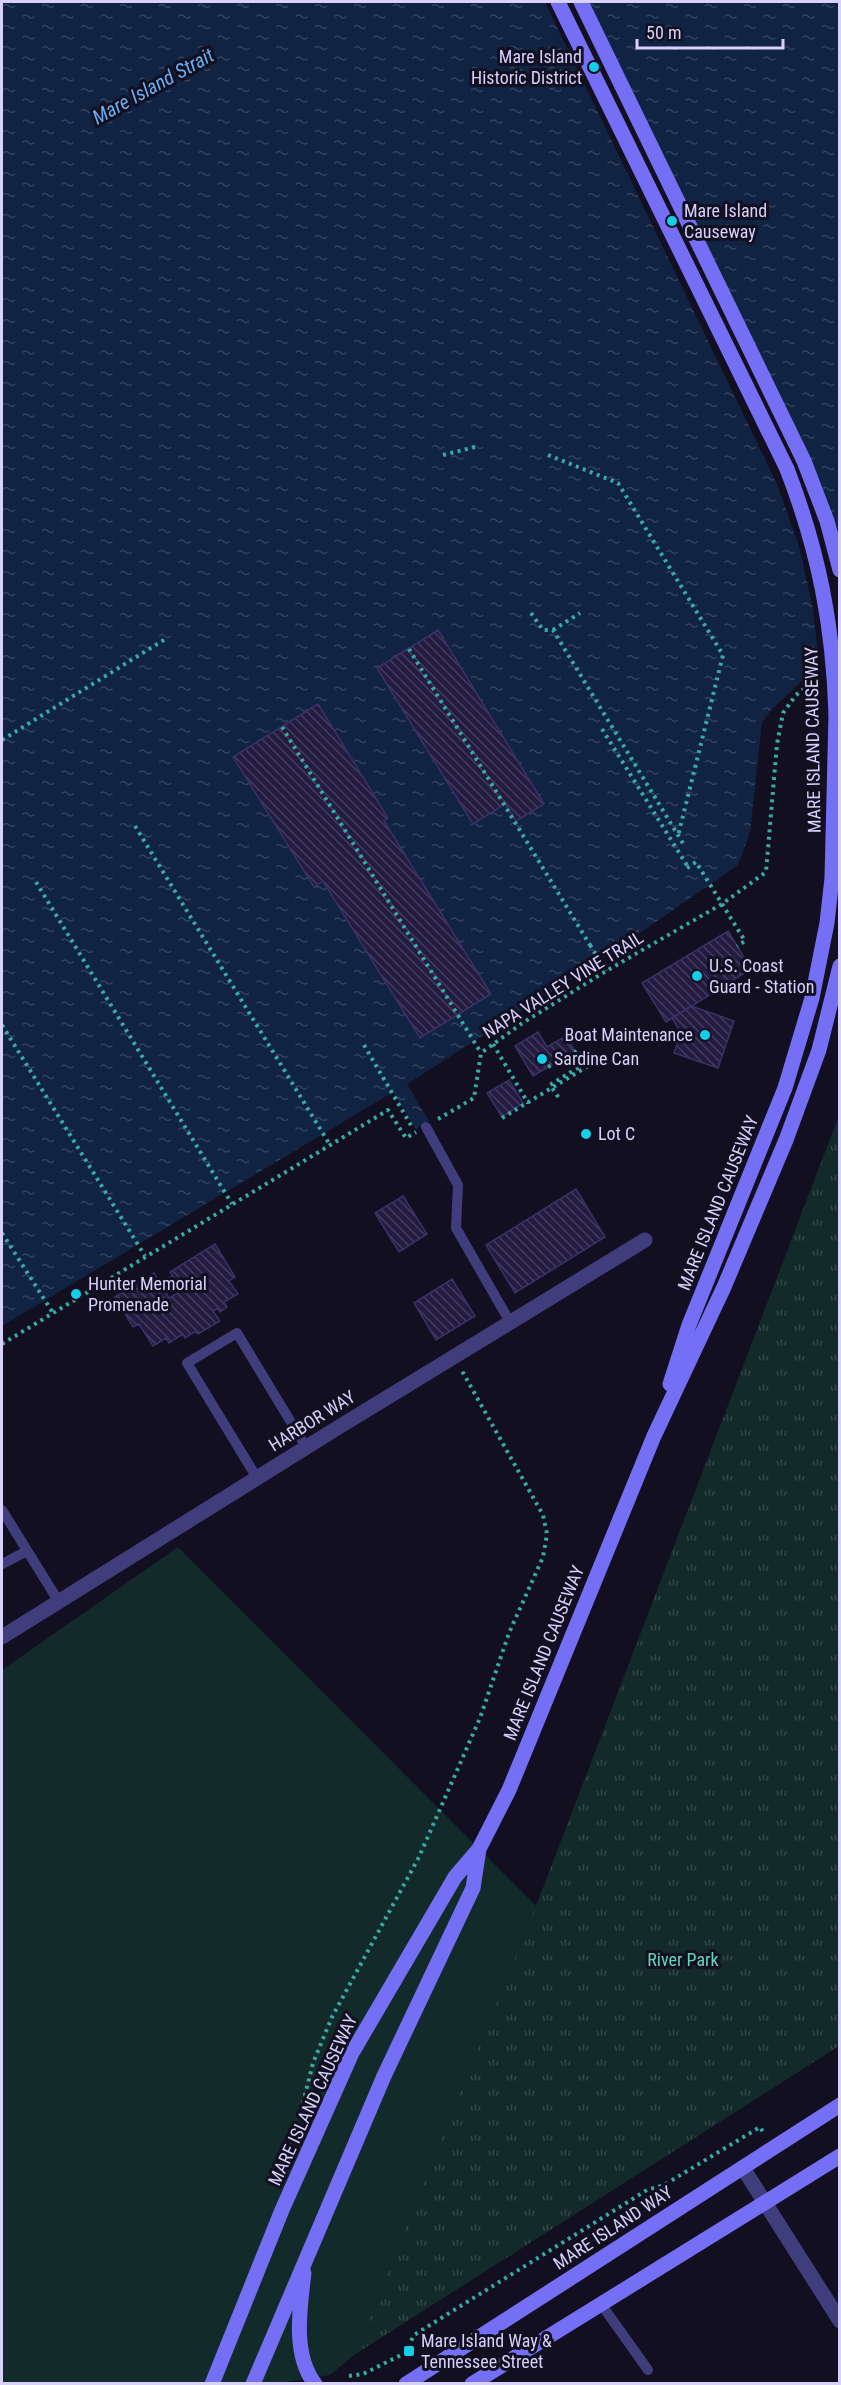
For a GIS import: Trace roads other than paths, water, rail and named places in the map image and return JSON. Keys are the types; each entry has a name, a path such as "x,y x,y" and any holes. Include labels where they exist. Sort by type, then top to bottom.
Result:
{"main road":[{"name":"MARE ISLAND CAUSEWAY","path":"558,2 787,469 808,528 824,589 832,651 836,714 832,878 821,959 800,1044 785,1088 689,1325 654,1436"},
{"path":"581,2 804,461 827,521 840,570"},
{"name":"MARE ISLAND CAUSEWAY","path":"212,2384 282,2210 352,2053 455,1878 480,1849 517,1772 654,1436 742,1246 800,1104 819,1050 840,966"},
{"name":"MARE ISLAND CAUSEWAY","path":"253,2384 384,2076 473,1888 480,1849"},
{"name":"MARE ISLAND WAY","path":"406,2384 840,2105"},
{"path":"472,2384 840,2156"},
{"path":"305,2258 299,2319 302,2352 309,2376 315,2384"},
{"path":"200,2384 226,2350"}],"street":[{"name":"HARBOR WAY","path":"2,1637 306,1447 645,1240"},
{"path":"743,2168 796,2255 840,2321"}],"lane":[{"path":"426,1126 459,1185 456,1228 510,1322"},
{"path":"257,1478 187,1363 237,1333 306,1447"},
{"path":"2,1510 59,1602"},
{"path":"2,1564 27,1551"},
{"path":"601,2304 648,2370"}],"water":[{"name":"Mare Island Strait","path":"2,2 840,2 839,662 804,679 771,710 762,723 750,832 738,865 595,964 407,1084 429,1121 416,1129 393,1092 2,1326"}],"place":[{"name":"Mare Island Historic District","path":"594,67"},
{"name":"Mare Island Causeway","path":"672,221"},
{"name":"U.S. Coast Guard - Station","path":"697,976"},
{"name":"Boat Maintenance","path":"705,1035"},
{"name":"Sardine Can","path":"542,1059"},
{"name":"Lot C","path":"586,1134"},
{"name":"Hunter Memorial Promenade","path":"76,1294"},
{"name":"Mare Island Way & Tennessee Street","path":"409,2351"}],"park label":[{"name":"River Park","path":"683,1960"}]}
